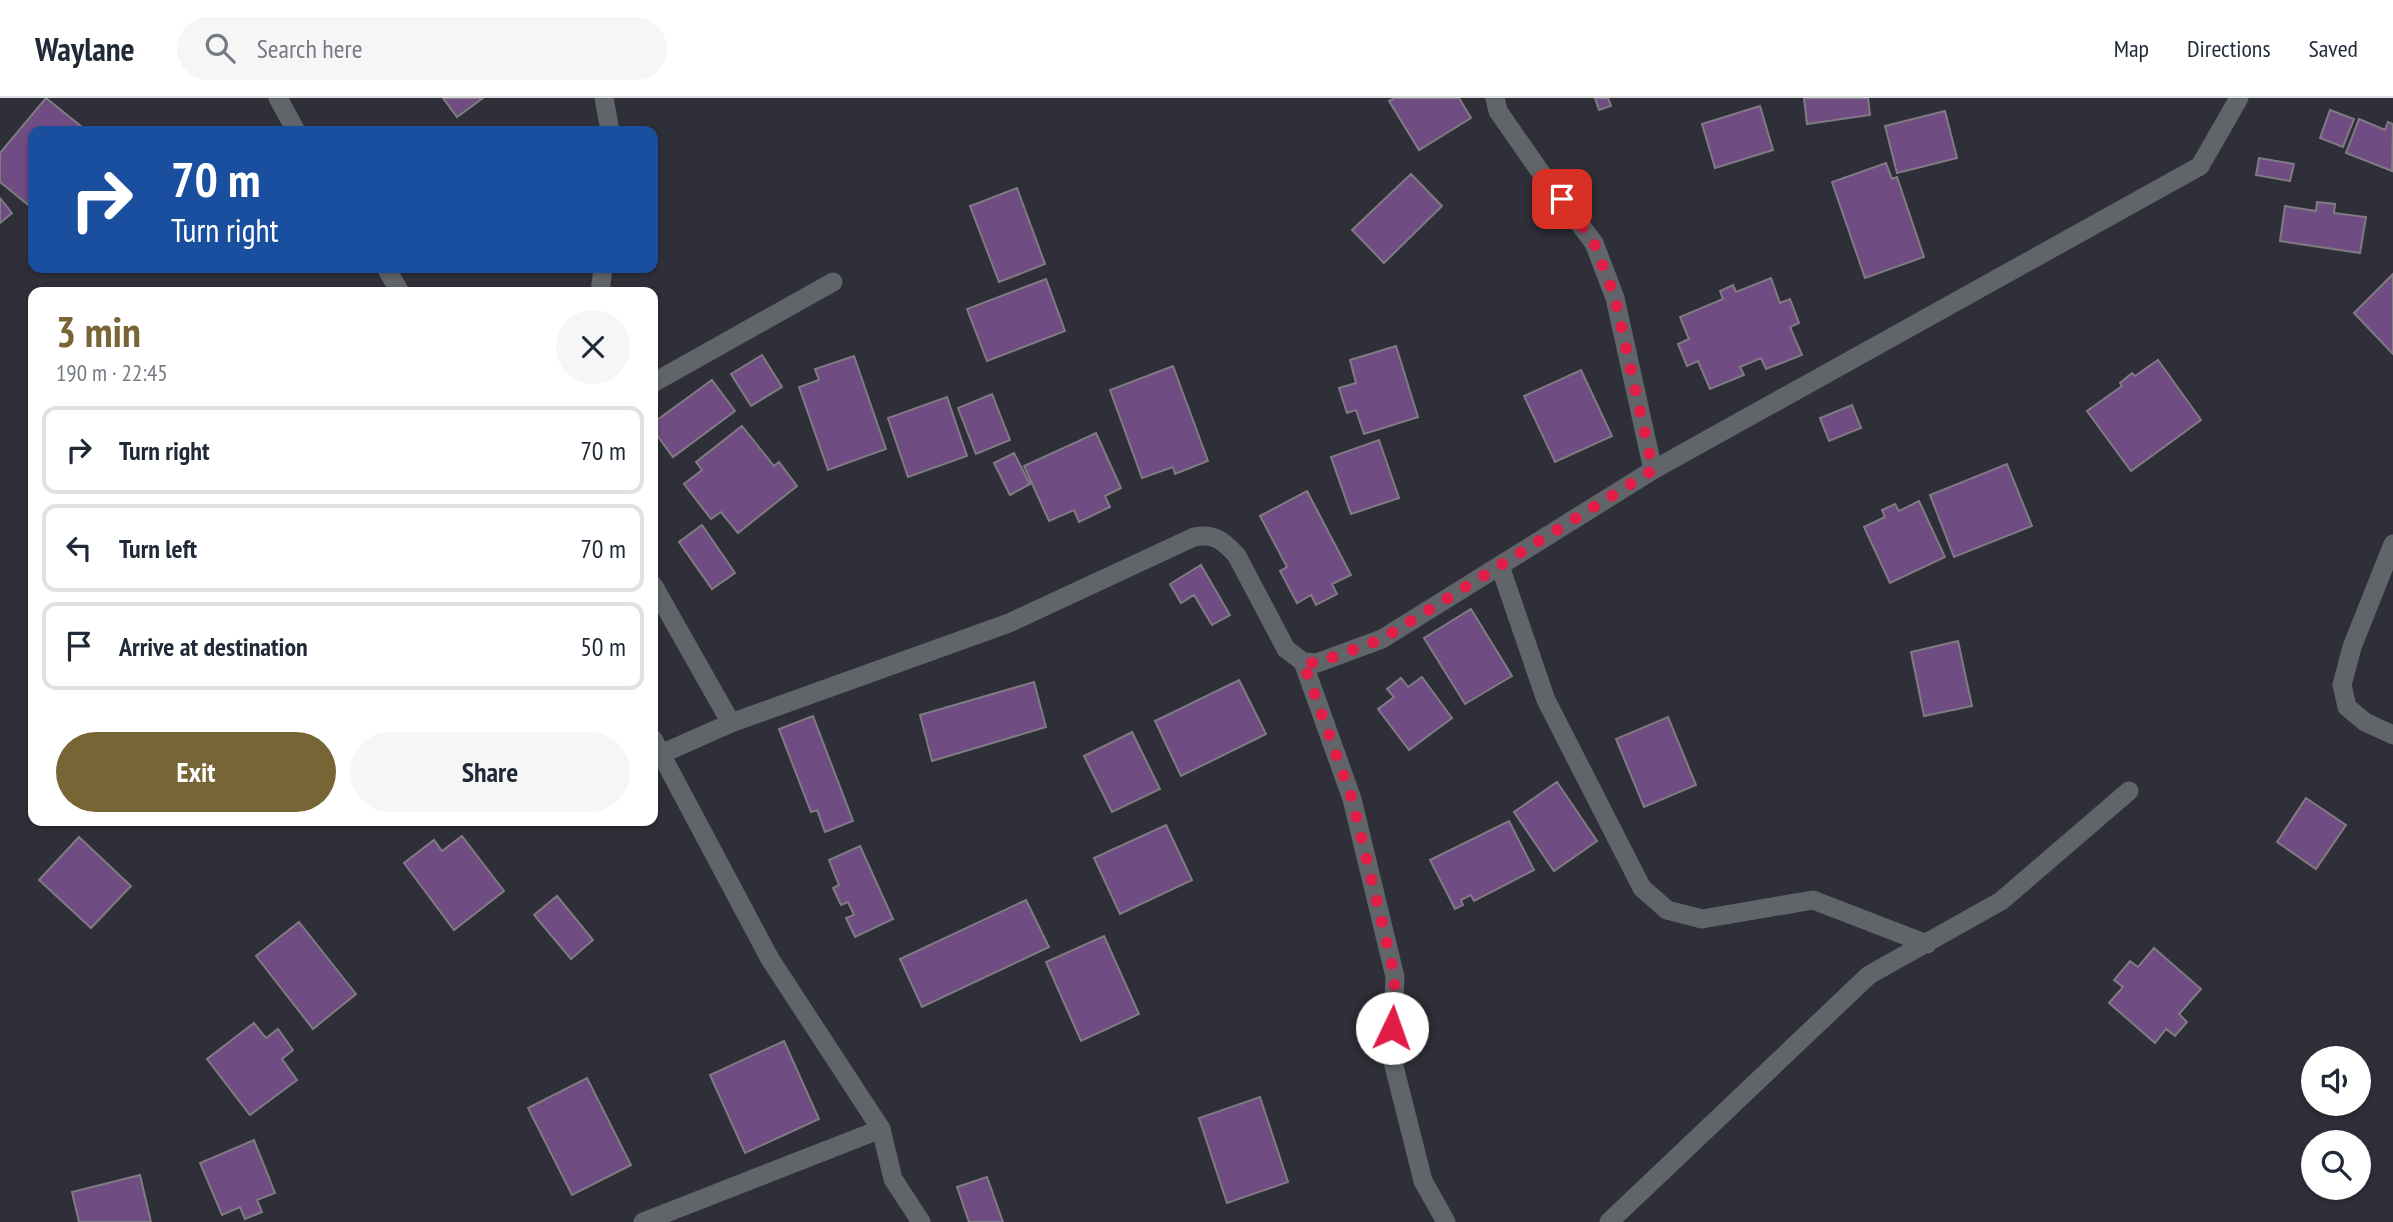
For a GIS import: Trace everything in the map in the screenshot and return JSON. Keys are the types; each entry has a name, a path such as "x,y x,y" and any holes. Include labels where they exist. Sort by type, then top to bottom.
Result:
{"street":[{"path":"278,98 293,126"},
{"path":"604,98 609,126"},
{"path":"1495,98 1498,111 1594,243 1615,298 1653,470"},
{"path":"1303,662 1317,663 1382,639 1653,470 2200,166 2239,98"},
{"path":"658,380 832,282"},
{"path":"658,747 1009,624 1194,537 1207,534 1226,544 1237,556 1286,649 1303,662 1352,799 1395,977 1391,1054 1423,1181 1446,1222"},
{"path":"2393,544 2352,647 2342,685 2347,707 2365,722 2393,735"},
{"path":"1500,566 1546,700 1642,888 1667,910 1702,919 1813,900 1927,944"},
{"path":"658,593 731,723"},
{"path":"658,749 770,959 881,1129 893,1179 921,1222"},
{"path":"1609,1222 1869,975 2001,901 2129,791"},
{"path":"643,1222 881,1129"}],"building":[{"path":"46,98 81,126 28,126 28,205 0,182 0,153"},
{"path":"443,98 483,98 457,117"},
{"path":"1395,98 1459,98 1471,118 1419,150 1389,101"},
{"path":"1595,98 1608,98 1611,106 1599,110"},
{"path":"1804,98 1868,98 1870,115 1807,124"},
{"path":"1760,106 1773,150 1715,168 1702,124"},
{"path":"2330,110 2354,119 2343,147 2320,138"},
{"path":"1945,111 1957,158 1897,173 1885,126"},
{"path":"2359,119 2385,130 2388,122 2393,124 2392,171 2346,153"},
{"path":"2259,158 2294,164 2290,181 2256,175"},
{"path":"1886,163 1892,179 1897,177 1924,257 1865,278 1832,182"},
{"path":"1411,174 1442,206 1384,263 1352,230"},
{"path":"1017,188 1045,264 999,282 970,206"},
{"path":"0,198 12,213 0,223"},
{"path":"2317,202 2335,204 2334,213 2366,217 2360,253 2280,241 2285,206 2316,211"},
{"path":"2393,274 2393,354 2354,313"},
{"path":"1771,278 1780,303 1790,299 1799,323 1790,327 1802,355 1766,369 1761,358 1740,367 1744,375 1710,389 1698,361 1687,366 1678,344 1689,339 1680,317 1723,299 1720,291 1733,285 1736,292"},
{"path":"1046,279 1065,331 987,361 967,309"},
{"path":"1396,346 1418,417 1364,434 1356,410 1347,413 1339,388 1356,383 1350,360"},
{"path":"762,355 782,387 751,406 731,374"},
{"path":"854,356 886,449 828,470 799,387 819,380 815,369"},
{"path":"2158,360 2201,420 2131,471 2087,411 2122,386 2120,383 2132,373 2135,376"},
{"path":"1173,366 1208,461 1175,474 1173,467 1142,478 1110,390"},
{"path":"1581,370 1612,436 1555,462 1524,396"},
{"path":"712,380 735,411 673,457 658,437 658,419"},
{"path":"992,394 1010,440 976,454 958,408"},
{"path":"947,397 967,456 908,477 888,418"},
{"path":"1852,405 1861,428 1829,441 1820,418"},
{"path":"742,426 774,466 779,462 797,486 738,533 721,512 711,519 684,484 702,470 696,462"},
{"path":"1096,433 1121,488 1105,496 1110,507 1079,522 1074,510 1049,521 1024,466"},
{"path":"1379,440 1399,498 1351,514 1331,457"},
{"path":"1014,453 1030,484 1010,495 994,463"},
{"path":"2007,464 2032,526 1954,557 1930,495"},
{"path":"1307,491 1351,575 1332,584 1337,594 1316,605 1311,595 1297,603 1280,571 1287,567 1260,516"},
{"path":"1919,501 1945,557 1890,583 1864,527 1885,517 1882,510 1895,504 1899,511"},
{"path":"702,525 735,573 712,589 679,542"},
{"path":"1201,565 1230,615 1212,625 1194,595 1181,603 1170,584"},
{"path":"1471,609 1512,676 1465,704 1424,638"},
{"path":"1958,641 1972,706 1924,716 1911,652"},
{"path":"1422,677 1452,718 1409,750 1378,709 1394,697 1387,689 1401,678 1408,687"},
{"path":"1239,680 1266,734 1181,776 1155,721"},
{"path":"1034,682 1046,727 932,761 920,715"},
{"path":"813,716 853,821 825,832 817,810 811,812 779,729"},
{"path":"1668,717 1696,785 1644,807 1616,739"},
{"path":"1132,732 1160,789 1112,812 1084,756"},
{"path":"1557,782 1597,841 1554,871 1514,812"},
{"path":"2306,798 2346,825 2316,869 2277,842"},
{"path":"1509,821 1534,870 1474,901 1471,895 1461,900 1463,905 1455,909 1430,860"},
{"path":"1166,825 1192,880 1120,914 1094,858"},
{"path":"462,836 504,891 454,930 404,863 434,840 442,851"},
{"path":"79,837 131,886 91,928 39,880"},
{"path":"860,846 893,919 855,937 846,918 854,915 848,902 841,905 833,888 839,885 829,860"},
{"path":"557,896 593,940 571,959 534,915"},
{"path":"1026,900 1049,947 922,1007 900,959"},
{"path":"299,922 356,994 313,1029 256,956"},
{"path":"1104,936 1139,1014 1081,1041 1046,962"},
{"path":"2154,948 2201,989 2179,1014 2187,1022 2175,1036 2166,1029 2155,1043 2109,1003 2123,987 2114,980 2130,961 2138,967"},
{"path":"254,1023 266,1038 278,1029 293,1050 282,1059 297,1080 250,1115 207,1059"},
{"path":"784,1041 819,1119 745,1153 710,1075"},
{"path":"587,1078 631,1165 572,1195 528,1108"},
{"path":"1260,1097 1288,1182 1227,1203 1199,1118"},
{"path":"254,1140 275,1193 257,1200 262,1212 245,1219 240,1207 222,1215 200,1163"},
{"path":"140,1175 151,1222 79,1222 72,1192"},
{"path":"987,1177 1003,1222 969,1222 957,1187"}],"route":[{"path":"1392,1028 1395,977 1352,799 1303,662 1317,663 1382,639 1653,470 1615,298 1594,243 1562,199"}]}
